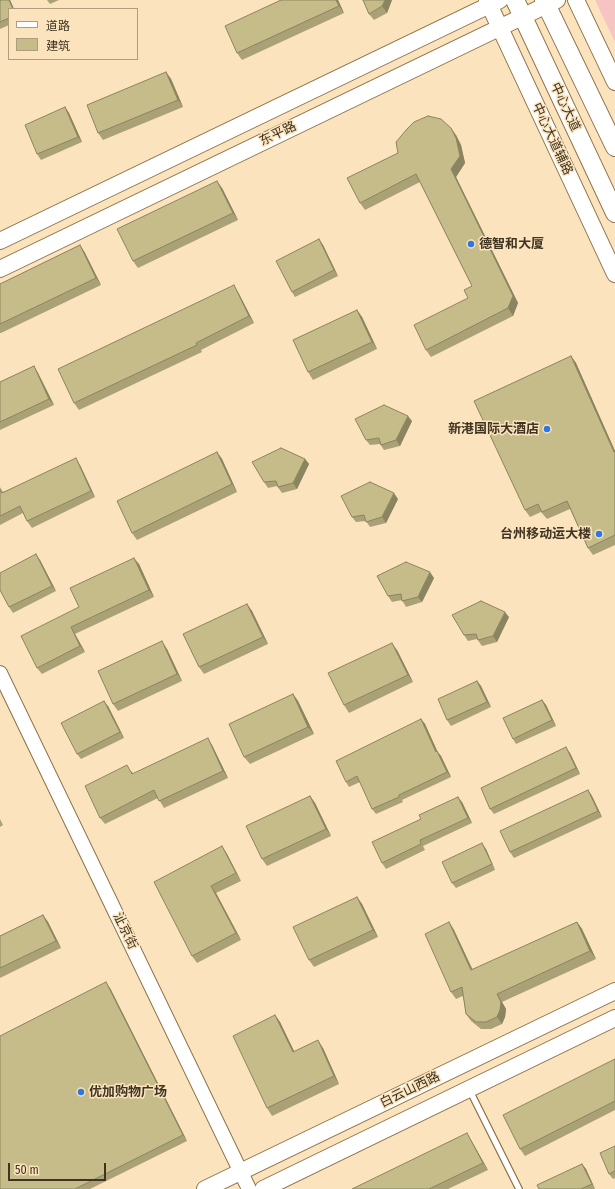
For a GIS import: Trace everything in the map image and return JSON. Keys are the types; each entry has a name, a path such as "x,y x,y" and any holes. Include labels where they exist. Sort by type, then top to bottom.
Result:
{"main road":[{"path":"576,0 615,82"},
{"path":"492,2 519,8"},
{"name":"中心大道辅路","path":"492,2 500,27 615,274"},
{"name":"东平路","path":"0,241 492,2"},
{"name":"东平路","path":"0,269 500,27 519,8 549,2"},
{"name":"中心大道","path":"549,2 615,147"},
{"name":"中心大道","path":"519,8 615,213"},
{"name":"白云山西路","path":"205,1189 615,992"},
{"name":"白云山西路","path":"262,1189 615,1018"}],"street":[{"name":"沚京街","path":"0,673 249,1189"}],"lane":[{"path":"469,1089 519,1189"}],"shaded area":[{"path":"595,0 615,0 615,42"}],"building":[{"path":"0,0 9,0 13,8 8,8 8,18 0,22"},
{"path":"281,0 336,0 339,6 237,53 225,26"},
{"path":"363,0 385,0 382,6 369,14"},
{"path":"166,72 178,100 98,133 87,105"},
{"path":"65,107 78,137 37,154 25,125"},
{"name":"德智和大厦","path":"428,116 441,119 451,128 456,138 460,156 451,169 513,296 508,308 426,350 414,325 468,298 464,290 472,286 416,174 360,203 347,178 398,153 396,142 414,122"},
{"path":"217,181 233,213 133,261 117,229"},
{"path":"319,239 334,270 292,292 276,261"},
{"path":"80,245 96,278 0,324 0,284"},
{"path":"234,285 249,316 196,343 197,345 74,403 58,369"},
{"path":"357,310 372,342 308,372 293,340"},
{"name":"新港国际大酒店","path":"571,356 614,452 615,451 615,535 588,548 567,501 542,512 538,504 525,510 474,401"},
{"path":"34,366 49,399 0,422 0,382"},
{"path":"384,405 408,416 396,440 381,445 379,438 366,440 355,419"},
{"path":"281,448 305,459 293,483 278,487 276,481 264,482 252,462"},
{"path":"217,452 232,484 132,533 117,501"},
{"path":"76,458 91,491 27,521 20,506 0,516 0,490 2,493"},
{"path":"370,482 394,493 382,517 366,522 364,515 352,517 341,496"},
{"path":"36,554 52,586 9,607 0,590 0,573"},
{"path":"134,558 149,590 71,627 80,646 37,668 21,636 79,607 70,588"},
{"path":"406,562 430,572 418,597 402,601 401,594 388,596 377,576"},
{"path":"481,601 505,612 493,636 478,640 476,634 464,635 452,615"},
{"path":"247,604 263,637 199,667 183,634"},
{"path":"162,641 177,674 113,704 98,671"},
{"path":"392,643 408,675 344,705 328,673"},
{"path":"477,681 487,702 447,720 438,699"},
{"path":"293,694 308,727 244,757 229,724"},
{"path":"542,700 552,720 513,739 503,718"},
{"path":"104,701 120,732 77,754 61,723"},
{"path":"421,719 447,772 372,809 357,776 346,782 336,761"},
{"path":"208,738 223,771 159,801 154,790 100,818 85,786 127,765 132,774"},
{"path":"566,747 576,768 490,809 481,788"},
{"path":"588,790 598,811 510,852 500,831"},
{"path":"310,796 326,829 262,859 246,826"},
{"path":"458,797 468,818 420,840 421,844 382,863 372,842 421,819 419,815"},
{"path":"482,843 492,864 452,883 442,862"},
{"path":"222,846 236,873 211,886 236,933 192,956 154,882"},
{"path":"357,897 373,930 309,960 293,927"},
{"path":"43,915 56,941 0,968 0,936"},
{"path":"449,922 471,970 577,922 590,951 497,994 501,1002 497,1017 486,1022 476,1022 466,1014 462,987 451,992 425,934"},
{"name":"优加购物广场","path":"106,982 183,1135 75,1189 0,1189 0,1036"},
{"path":"275,1015 293,1052 318,1040 334,1076 267,1108 233,1036"},
{"path":"615,1059 615,1101 520,1149 503,1115"},
{"path":"467,1133 483,1163 429,1189 352,1189"},
{"path":"615,1146 615,1171 609,1174 600,1153"},
{"path":"582,1164 592,1184 581,1189 539,1189 537,1185"}],"place":[{"name":"德智和大厦","path":"471,244"},
{"name":"新港国际大酒店","path":"547,429"},
{"name":"台州移动运大楼","path":"599,534"},
{"name":"优加购物广场","path":"81,1092"}]}
